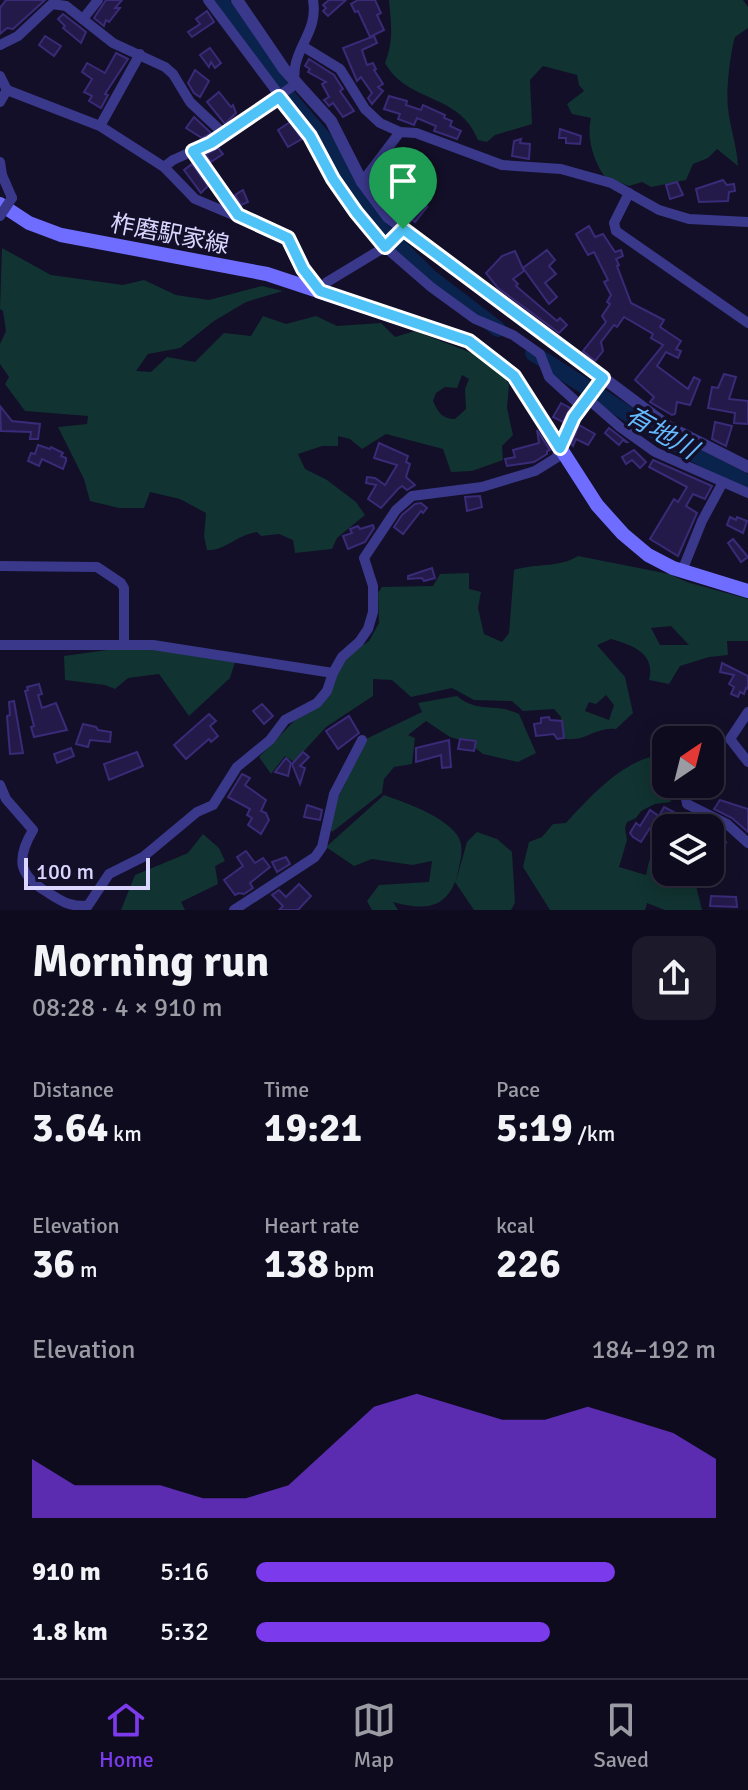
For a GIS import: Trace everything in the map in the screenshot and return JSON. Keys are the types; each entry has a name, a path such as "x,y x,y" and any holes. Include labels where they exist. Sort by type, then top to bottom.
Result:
{"main road":[{"name":"柞磨駅家線","path":"6,201 29,223 61,235 267,274 469,341 514,376 597,505 623,534 648,555 682,571 748,591"}],"street":[{"path":"83,19 98,0"},
{"path":"208,0 310,136 333,179 385,247 431,287 475,319 513,335 540,354 549,377 655,452 748,493"},
{"path":"237,0 294,82 331,121 374,201 403,229 669,427 748,467"},
{"path":"164,167 279,97 294,82 295,65 315,12 313,0"},
{"path":"0,45 18,36 52,4 66,6 113,43 140,54 173,74 190,102 223,133"},
{"path":"304,47 340,69 365,109 380,123 400,132 416,133 502,165 561,169 611,183 659,210 689,219 748,222"},
{"path":"100,126 140,54"},
{"path":"0,76 7,90 100,126 164,167 195,199 288,238 303,269 320,291 327,282 385,247 403,229"},
{"path":"0,102 7,90"},
{"path":"362,182 400,132"},
{"path":"193,151 238,215"},
{"path":"0,162 6,201 0,216"},
{"path":"629,193 614,223 616,231 748,323"},
{"path":"0,785 6,799 33,830 22,849 23,872 29,881 69,906 86,908 109,874 143,857 197,812 213,805 237,767 270,740 285,720 317,703 327,691 342,657 368,629 373,612 373,586 364,558 396,510 412,496 482,487 535,471 556,458 585,403 602,380"},
{"path":"682,571 702,521 723,482"},
{"path":"0,566 97,567 124,588 124,645"},
{"path":"0,645 153,645 333,673"},
{"path":"748,712 730,739 748,762"},
{"path":"234,910 315,857 322,847 334,794 362,740"},
{"path":"686,798 687,804 727,824 748,843"}],"green space":[{"path":"389,0 743,0 748,7 748,28 735,37 728,92 738,166 717,149 708,158 693,164 686,180 651,187 642,182 629,186 605,177 592,149 591,118 572,114 567,104 584,91 577,75 543,66 530,80 532,124 495,135 487,142 478,140 459,113 407,86 385,63 391,39"},
{"path":"2,248 51,275 123,285 144,280 176,295 209,300 262,286 283,291 246,302 214,321 180,348 148,354 136,371 151,372 167,357 195,362 224,333 251,336 263,316 286,324 316,316 337,326 381,323 395,337 415,331 482,357 503,374 509,385 507,408 513,435 502,446 503,460 472,471 451,472 443,449 386,434 362,449 350,439 338,436 338,446 322,446 298,454 305,469 327,480 356,502 365,515 337,538 332,549 295,553 293,540 279,534 261,536 257,532 207,550 204,536 206,513 180,499 150,492 144,508 119,508 90,501 84,479 58,427 87,424 88,416 25,411 5,384 9,377 0,364 0,344 6,331 0,309","holes":["462,375 469,379 465,389 466,409 455,419 444,416 433,401 436,393 445,387 457,388"]},
{"path":"578,556 669,574 748,599 748,641 727,641 728,655 680,666 669,684 649,680 649,663 634,647 611,639 597,645 625,677 633,713 616,729 602,730 577,739 562,738 561,717 554,709 523,711 512,701 474,700 452,688 411,697 392,680 373,679 373,696 326,727 294,762 285,756 271,774 259,757 332,682 350,654 369,641 379,623 378,593 382,587 433,586 440,574 469,573 469,589 481,592 478,608 484,634 502,642 509,633 514,570 571,560","holes":["671,626 689,645 660,645 651,628","606,695 614,705 609,720 585,711 589,702 596,704"]},
{"path":"122,648 169,651 235,662 230,678 189,716 159,674 128,678 115,689 65,680 64,656"},
{"path":"457,696 472,705 519,714 536,753 518,762 483,754 426,721 408,735 415,738 412,764 394,767 384,779 382,793 332,832 330,828 337,800 366,739 422,712 418,703"},
{"path":"651,757 652,798 670,798 671,802 655,804 627,822 627,840 619,867 646,875 652,858 652,886 696,886 702,910 665,910 647,903 645,910 550,910 523,867 529,842 542,837 553,824 566,823 610,779 636,762"},
{"path":"384,795 428,813 457,835 461,854 456,881 467,842 477,832 497,839 512,852 515,903 511,910 474,910 455,882 445,898 430,906 393,902 398,910 372,910 367,901 379,885 429,882 432,861 412,865 372,859 354,866 326,847"},
{"path":"203,834 219,848 225,861 215,866 218,884 181,902 185,910 121,910 135,875 188,853"}],"building":[{"path":"6,0 45,0 13,29 7,28 0,34 0,8"},
{"path":"106,0 122,0 115,8 120,8 109,22 106,20 104,26 94,18"},
{"path":"329,0 346,0 328,16 323,11 326,8 323,5"},
{"path":"358,0 375,0 384,30 370,37 358,11 355,12 351,4"},
{"path":"207,11 214,22 192,37 188,32 200,24 196,19"},
{"path":"63,14 86,32 81,43 63,28 65,26 58,19"},
{"path":"45,36 61,46 54,56 39,45"},
{"path":"374,36 377,43 362,50 367,65 373,63 383,84 378,87 383,91 372,104 368,98 372,93 361,77 357,81 343,48"},
{"path":"210,48 221,63 215,68 211,62 209,67 200,55"},
{"path":"116,53 128,59 105,94 108,95 101,108 89,101 92,96 84,92 92,79 82,72 87,63 105,73"},
{"path":"309,59 334,75 343,89 340,91 354,111 343,117 333,103 329,106 324,100 329,97 322,84 326,82 308,72 310,69 305,66"},
{"path":"195,70 209,81 200,97 188,83"},
{"path":"219,92 231,107 233,105 236,113 225,124 207,102"},
{"path":"389,96 407,101 406,105 421,110 423,105 445,115 444,118 452,121 450,126 461,131 457,139 434,131 436,126 417,118 414,125 398,119 400,114 384,109"},
{"path":"194,117 211,133 202,138 186,128"},
{"path":"290,122 302,139 288,147 278,130"},
{"path":"560,129 581,136 580,144 566,143 566,138 559,138"},
{"path":"521,139 520,143 530,144 529,159 512,156 514,141"},
{"path":"218,148 223,154 211,162 206,155"},
{"path":"192,164 208,186 201,193 184,170"},
{"path":"723,180 727,185 734,184 735,191 729,192 728,201 699,202 696,189"},
{"path":"387,182 407,197 419,183 423,187 415,197 427,207 415,222 399,214 401,210 380,191"},
{"path":"677,182 683,195 670,199 666,185"},
{"path":"243,190 248,202 241,205 235,195"},
{"path":"589,226 595,237 603,234 615,252 621,250 623,256 616,259 617,266 631,303 664,320 660,327 681,341 676,349 681,351 678,358 666,352 657,366 688,389 694,377 700,380 690,405 677,402 675,414 650,402 654,397 635,380 663,345 651,338 653,334 624,317 601,342 603,351 595,361 583,351 606,322 602,316 610,304 607,302 611,295 604,282 608,280 594,252 588,255 576,234"},
{"path":"547,250 555,260 549,266 556,274 545,283 557,297 549,304 523,268"},
{"path":"515,251 524,271 513,279 518,284 516,286 557,321 560,318 567,325 559,333 498,288 486,273 502,256"},
{"path":"724,374 736,377 729,399 748,401 748,424 734,423 735,413 708,408 712,387 718,388"},
{"path":"561,403 570,408 563,422 553,417"},
{"path":"0,406 12,421 40,424 38,439 30,439 31,432 1,431"},
{"path":"715,422 732,426 726,446 712,439"},
{"path":"579,425 595,434 588,445 576,439 573,446 571,444"},
{"path":"609,428 627,442 623,440 619,445 605,433"},
{"path":"537,430 550,450 547,454 534,462 507,466 505,459 515,457 513,450 539,443"},
{"path":"379,443 408,456 406,462 410,464 406,477 415,485 407,490 402,486 381,508 368,499 376,485 366,483 367,477 385,485 397,465 374,458"},
{"path":"38,445 63,453 61,456 66,461 63,469 42,459 39,466 28,461"},
{"path":"634,450 646,462 640,468 632,460 626,464 622,457"},
{"path":"653,460 712,486 705,499 693,494 686,506 697,513 678,556 650,539 674,499 678,502 687,487 649,467"},
{"path":"480,496 482,507 467,511 465,497"},
{"path":"421,503 427,508 403,534 394,527 402,515"},
{"path":"730,517 747,521 743,533 727,525"},
{"path":"373,525 365,542 348,549 343,536 352,533 350,529"},
{"path":"733,539 748,557 741,562 728,543"},
{"path":"432,568 435,578 424,581 422,578 408,579 408,576"},
{"path":"722,663 748,676 748,689 744,694 740,692 738,697 731,694 734,687 729,684 734,675 720,672"},
{"path":"39,684 42,708 56,703 67,730 34,737 25,691 27,687"},
{"path":"14,701 23,753 10,754 7,716 10,715 9,702"},
{"path":"262,704 273,716 264,724 253,711"},
{"path":"209,714 216,721 210,726 218,736 211,742 209,739 186,759 174,745"},
{"path":"349,716 359,733 338,749 326,731"},
{"path":"549,717 550,720 562,721 564,738 557,739 554,734 536,736 534,724 541,723 541,718"},
{"path":"83,724 111,732 110,742 90,740 88,747 76,744"},
{"path":"460,739 476,741 474,751 458,749"},
{"path":"449,740 451,767 442,768 441,755 416,762 416,748"},
{"path":"71,748 74,756 57,763 54,754"},
{"path":"137,752 143,766 109,780 104,764"},
{"path":"303,752 309,757 300,766 305,768 300,784 292,764"},
{"path":"286,758 291,763 288,776 275,772"},
{"path":"242,774 250,778 245,785 266,800 261,811 266,813 269,820 261,834 248,825 252,818 247,815 250,809 228,797"},
{"path":"720,800 748,809 748,832 732,818 714,809"},
{"path":"307,805 322,810 320,820 304,817"},
{"path":"664,807 677,814 660,814"},
{"path":"650,810 656,814 652,814 652,829 641,842 630,833 636,823 640,826"},
{"path":"246,851 255,863 263,858 270,867 250,883 253,888 235,895 224,880 243,866 237,857"},
{"path":"286,857 290,864 277,872 272,862"},
{"path":"299,884 311,896 298,910 279,910 283,906 272,895 279,890 286,897"},
{"path":"711,896 736,897 737,907 710,906"}],"waterway":[{"name":"有地川","path":"220,0 290,99 325,140 363,206 381,229 430,277 498,329"},
{"name":"有地川","path":"533,353 670,441 748,483"}],"route":[{"path":"279,97 310,136 333,179 356,212 385,247 403,229 603,378 574,417 560,448 514,376 469,341 320,291 303,269 288,238 238,215 193,151 211,143 279,97"}]}
